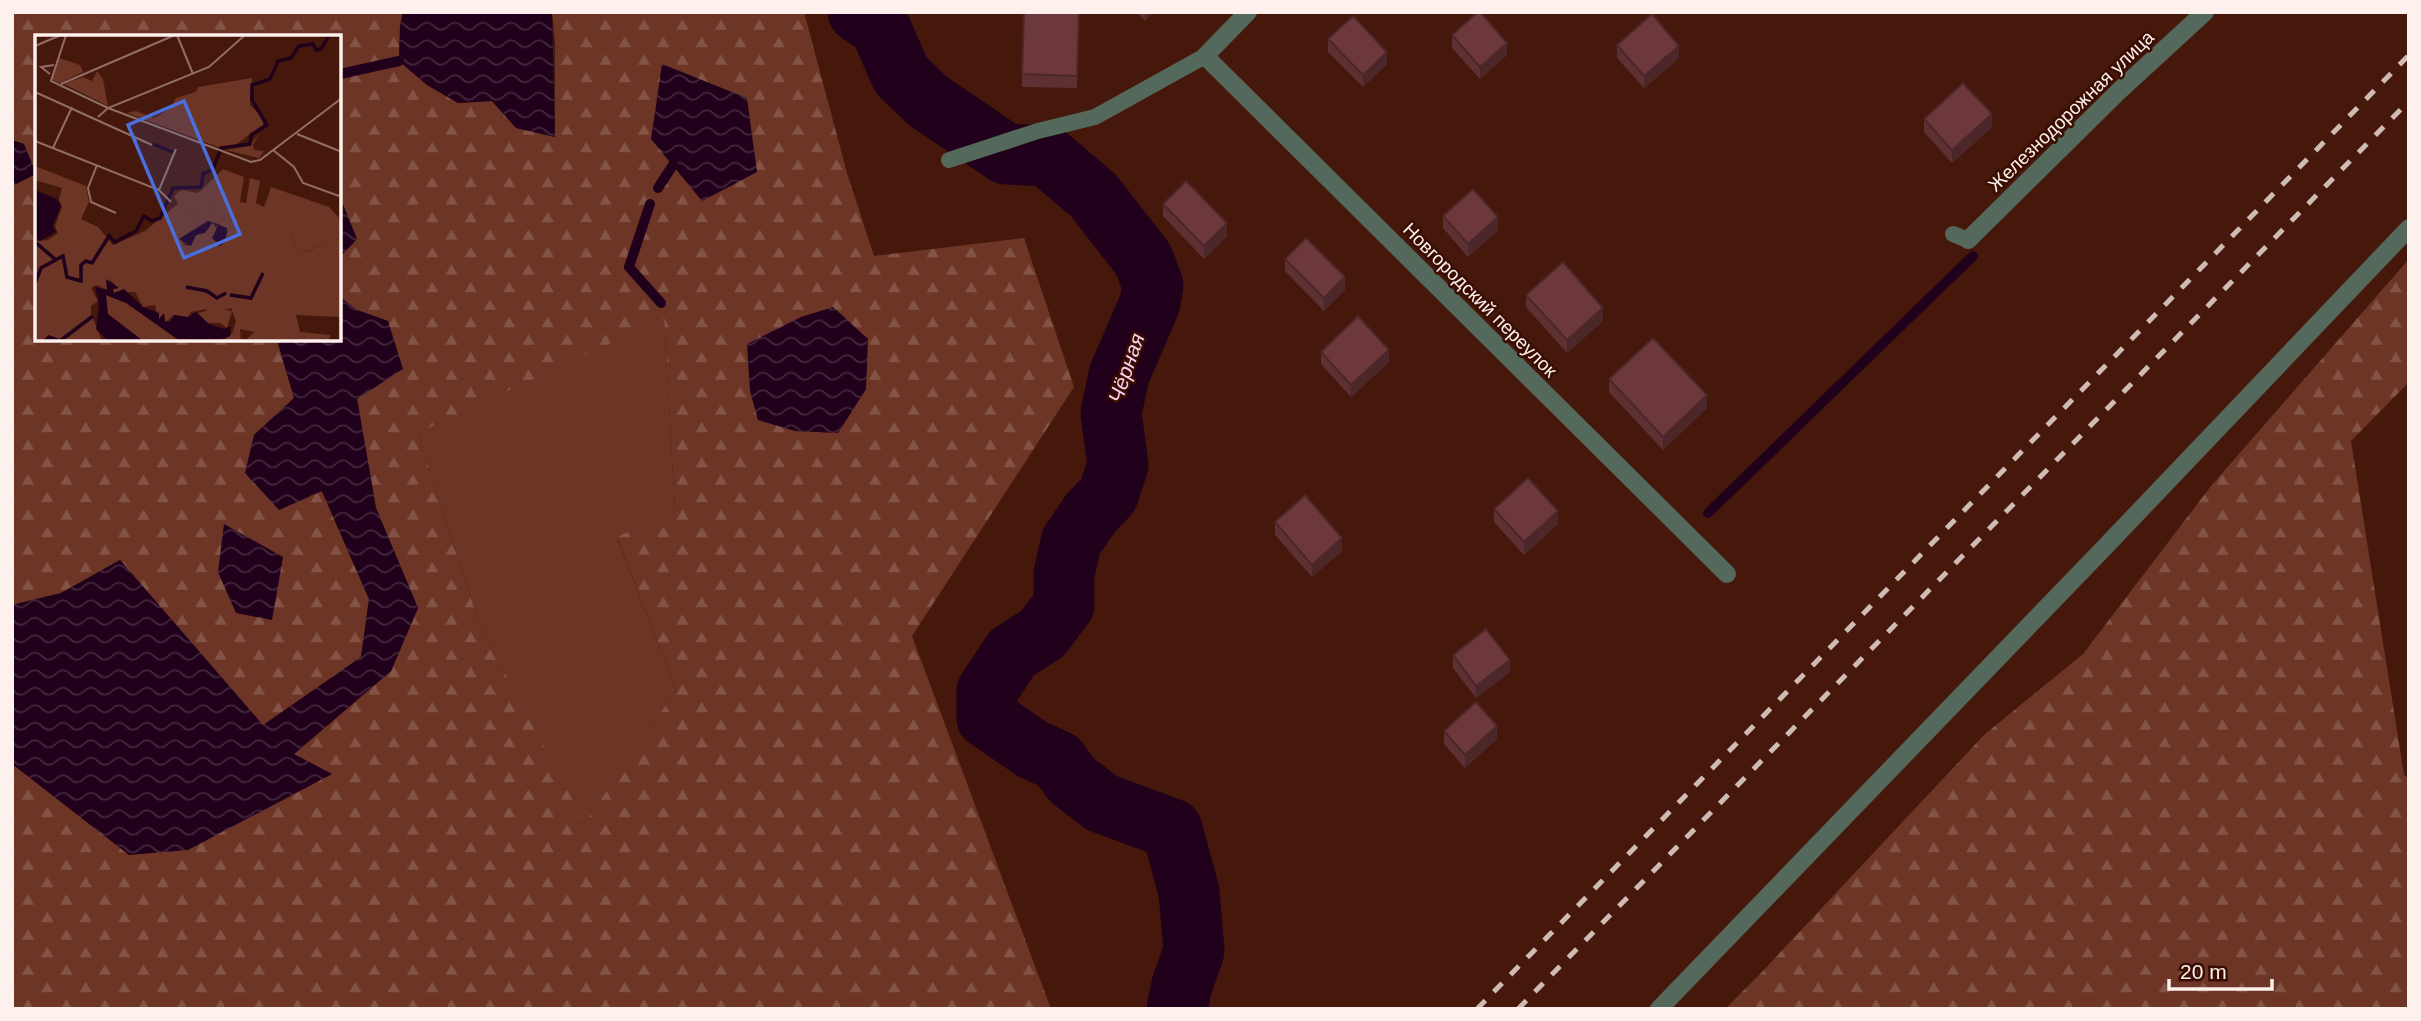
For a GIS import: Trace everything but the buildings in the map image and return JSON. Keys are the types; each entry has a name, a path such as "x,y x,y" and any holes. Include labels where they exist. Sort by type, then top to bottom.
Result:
{"street":[{"path":"1205,56 1248,12"},
{"name":"Железнодорожная улица","path":"1960,237 2204,12"},
{"name":"Новгородский переулок","path":"1205,56 1727,574"},
{"path":"1659,1009 2103,550 2409,228"}],"lane":[{"path":"949,160 1038,131 1095,117 1205,56"}],"green space":[{"path":"12,12 403,12 399,61 427,85 458,103 492,101 516,128 555,137 555,42 552,12 804,12 847,173 874,256 1024,238 1074,387 912,636 1051,1009 12,1009 12,764 20,769 331,774 294,754 391,671 418,608 376,508 357,398 388,321 357,310 341,298 341,256 357,239 341,199 341,35 35,35 35,171 24,144 12,140","holes":["664,318 675,510 617,537 676,690 585,823 480,626 418,433","866,389 838,433 795,431"]},
{"path":"35,174 35,341 277,341 294,398 254,435 279,510 321,490 369,599 361,657 263,726 120,560 61,593 12,605 12,186"},
{"path":"2409,259 2409,382 2351,441 2404,775 2409,778 2409,1009 1725,1009 1984,735 2083,654 2211,486"},
{"path":"664,317 675,510 617,538 676,690 585,824 480,626 418,433"}],"water":[{"path":"403,12 552,12 555,137 516,128 492,101 458,103 427,85 399,61"},
{"path":"662,64 747,98 757,172 702,201 651,139"},
{"path":"12,140 24,144 35,174 12,186"},
{"path":"341,199 357,239 341,256"},
{"path":"341,298 357,310 388,321 403,369 357,399 376,508 418,608 391,671 294,754 332,774 188,850 129,855 12,764 12,605 61,593 120,560 263,725 361,657 369,599 322,491 279,510 245,473 254,435 294,398 277,341 341,341"},
{"path":"833,307 868,339 866,389 838,433 795,431 758,420 750,391 747,344 801,317"},
{"path":"224,524 283,557 272,620 236,613 218,572"}],"waterway":[{"name":"Чёрная","path":"858,12 880,27 901,75 928,101 1006,154 1047,156 1093,195 1143,259 1153,285 1150,303 1119,375 1111,413 1118,465 1108,495 1090,514 1071,542 1064,574 1064,605 1042,634 1012,653 987,691 987,718 1032,749 1058,761 1072,780 1102,803 1172,829 1189,892 1194,951 1177,1009"},
{"path":"341,74 399,61"},
{"path":"658,188 673,165"},
{"path":"650,204 629,267 661,303"},
{"path":"1708,513 1973,256"}],"railway":[{"path":"1477,1009 2409,55"},
{"path":"1518,1009 2409,101"}]}
